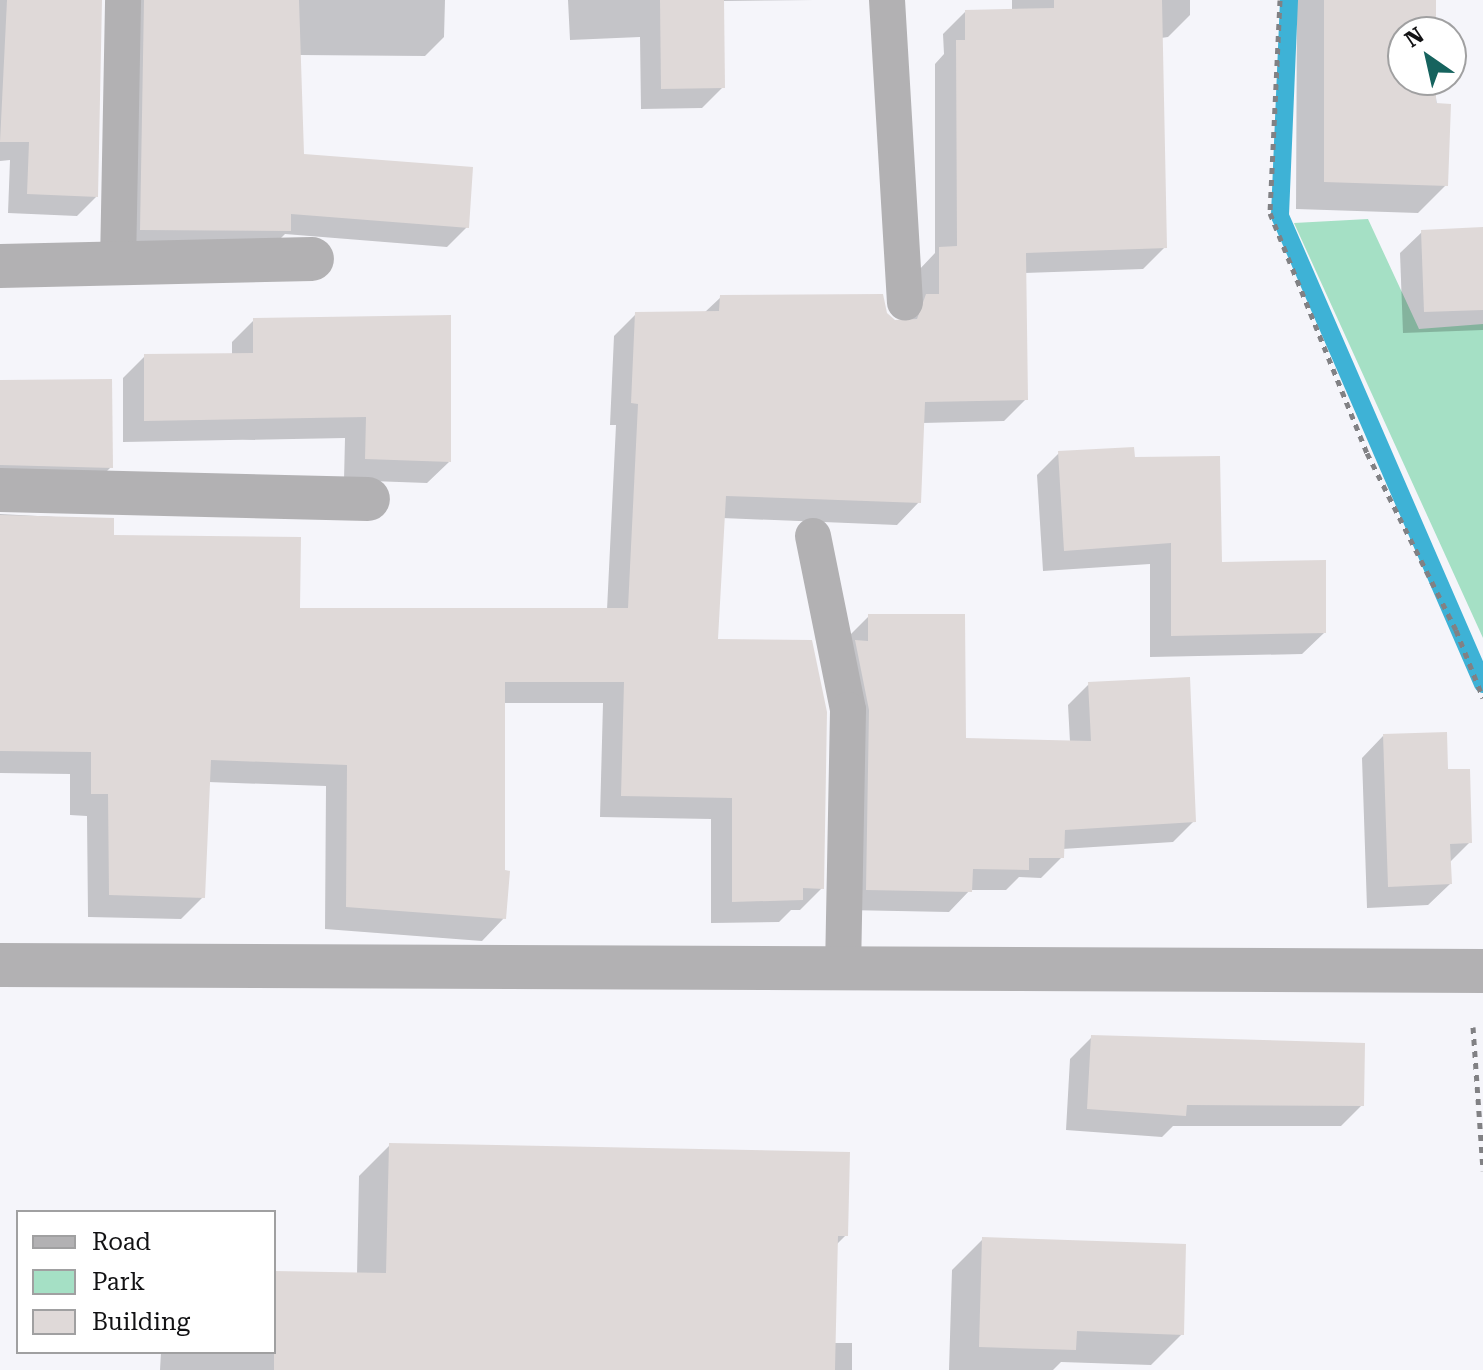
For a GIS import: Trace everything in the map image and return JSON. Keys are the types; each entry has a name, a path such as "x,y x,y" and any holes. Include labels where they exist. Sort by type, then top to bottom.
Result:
{"street":[{"path":"0,266 312,259"},
{"path":"0,490 368,499"},
{"path":"0,965 1476,972"}],"lane":[{"path":"118,264 123,0"},
{"path":"887,0 905,302"},
{"path":"813,536 848,710 843,968"}],"path":[{"path":"1280,0 1270,213 1367,453 1456,630 1483,698"},
{"path":"1476,972 1483,1171"}],"green space":[{"path":"1368,219 1419,329 1483,324 1483,638 1294,223"}],"building":[{"path":"7,0 102,0 98,197 27,194 29,142 0,142"},
{"path":"144,0 299,0 304,154 473,167 469,228 291,214 291,231 140,230"},
{"path":"660,0 724,0 725,88 661,89"},
{"path":"1054,0 1162,0 1167,248 1026,253 1028,400 925,402 921,503 726,496 718,639 812,640 827,712 824,889 803,888 803,900 732,902 732,798 621,796 624,682 505,682 505,870 510,871 506,919 346,907 347,765 211,760 205,898 109,895 108,794 91,794 91,752 0,751 0,515 114,518 114,535 301,537 300,608 628,608 638,404 631,403 635,312 719,311 720,295 883,294 887,313 895,320 917,319 926,294 939,294 939,247 957,246 956,40 965,40 965,10 1054,8"},
{"path":"1324,0 1436,0 1436,16 1387,16 1387,96 1436,96 1436,103 1451,104 1448,186 1324,182"},
{"path":"1483,227 1483,310 1424,312 1421,230"},
{"path":"451,315 451,462 365,459 366,417 144,421 144,354 253,353 253,318"},
{"path":"112,379 113,468 0,465 0,380"},
{"path":"1134,447 1135,457 1220,456 1222,562 1326,560 1326,633 1171,636 1171,543 1064,551 1058,451"},
{"path":"868,614 965,614 966,738 1091,741 1088,682 1190,677 1196,822 1065,830 1064,858 1029,858 1029,870 973,869 972,892 866,890 869,710 855,640 868,641"},
{"path":"1447,732 1448,769 1470,769 1472,843 1450,844 1452,884 1388,887 1383,734"},
{"path":"1091,1035 1365,1043 1364,1106 1187,1105 1186,1116 1087,1109"},
{"path":"389,1143 850,1152 848,1236 838,1236 835,1370 274,1370 276,1271 386,1273"},
{"path":"982,1237 1186,1244 1184,1335 1077,1331 1076,1350 979,1347"}],"waterway":[{"path":"1289,0 1280,216 1483,684"}]}
